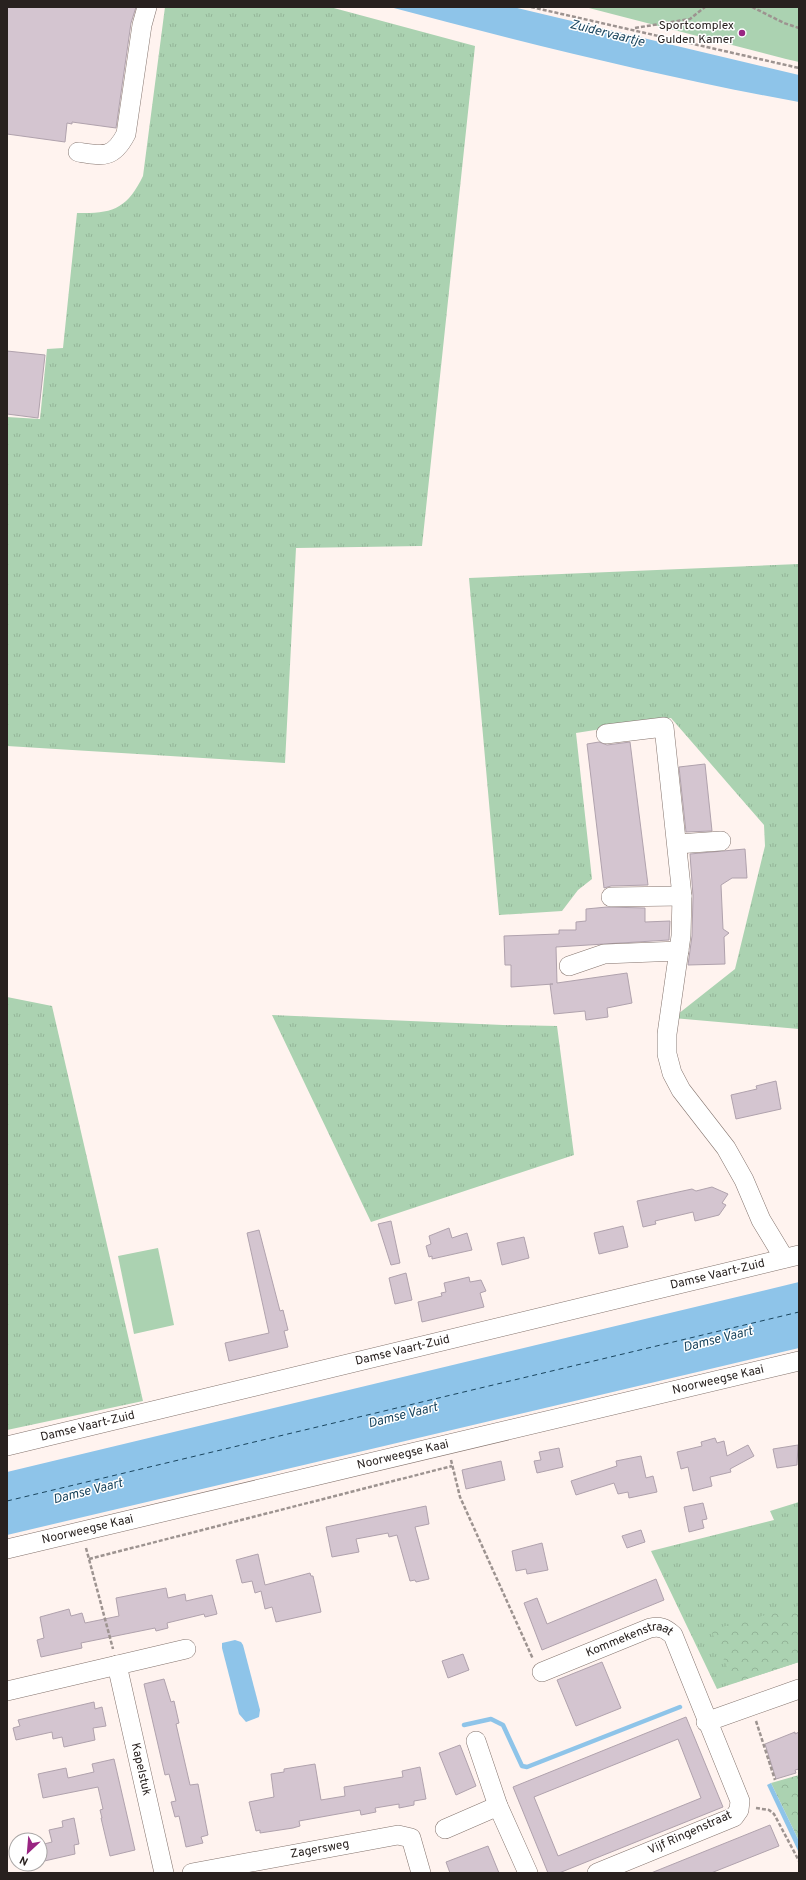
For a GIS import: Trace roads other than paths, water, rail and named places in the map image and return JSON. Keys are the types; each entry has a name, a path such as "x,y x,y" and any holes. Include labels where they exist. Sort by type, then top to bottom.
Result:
{"street":[{"path":"78,152 100,156 112,153 121,144 126,134 142,25 147,7"},
{"path":"606,734 664,727 678,844 682,896 679,951 667,1034 667,1054 672,1073 681,1090 726,1148 744,1180 761,1220 791,1256"},
{"path":"678,844 721,841"},
{"path":"611,897 682,896"},
{"path":"569,966 604,954 679,951"},
{"name":"Damse Vaart-Zuid","path":"7,1446 791,1256"},
{"name":"Noorweegse Kaai","path":"7,1550 799,1361"},
{"name":"Kommekenstraat","path":"542,1672 650,1628 659,1627 666,1629 673,1635 706,1722"},
{"path":"7,1691 186,1649"},
{"name":"Kapelstuk","path":"117,1666 164,1873"},
{"path":"706,1722 799,1689"},
{"name":"Vijf Ringenstraat","path":"597,1873 734,1817 739,1810 740,1801 706,1722"},
{"path":"476,1741 498,1806 528,1873"},
{"path":"445,1829 498,1806"},
{"name":"Zagersweg","path":"204,1872 398,1835 411,1838 420,1873"}],"water":[{"name":"Zuidervaartje","path":"390,7 513,7 799,75 799,102 696,82 594,59"},
{"name":"Damse Vaart","path":"799,1282 799,1348 7,1535 7,1472"},
{"path":"235,1640 241,1642 243,1645 260,1710 259,1717 246,1722 239,1714 222,1648 222,1643"},
{"path":"771,1783 799,1841 799,1853 767,1785"}],"waterway":[{"path":"464,1725 491,1719 503,1725 522,1766 527,1767 680,1707"}],"place":[{"name":"Sportcomplex Gulden Kamer","path":"742,33"}]}
